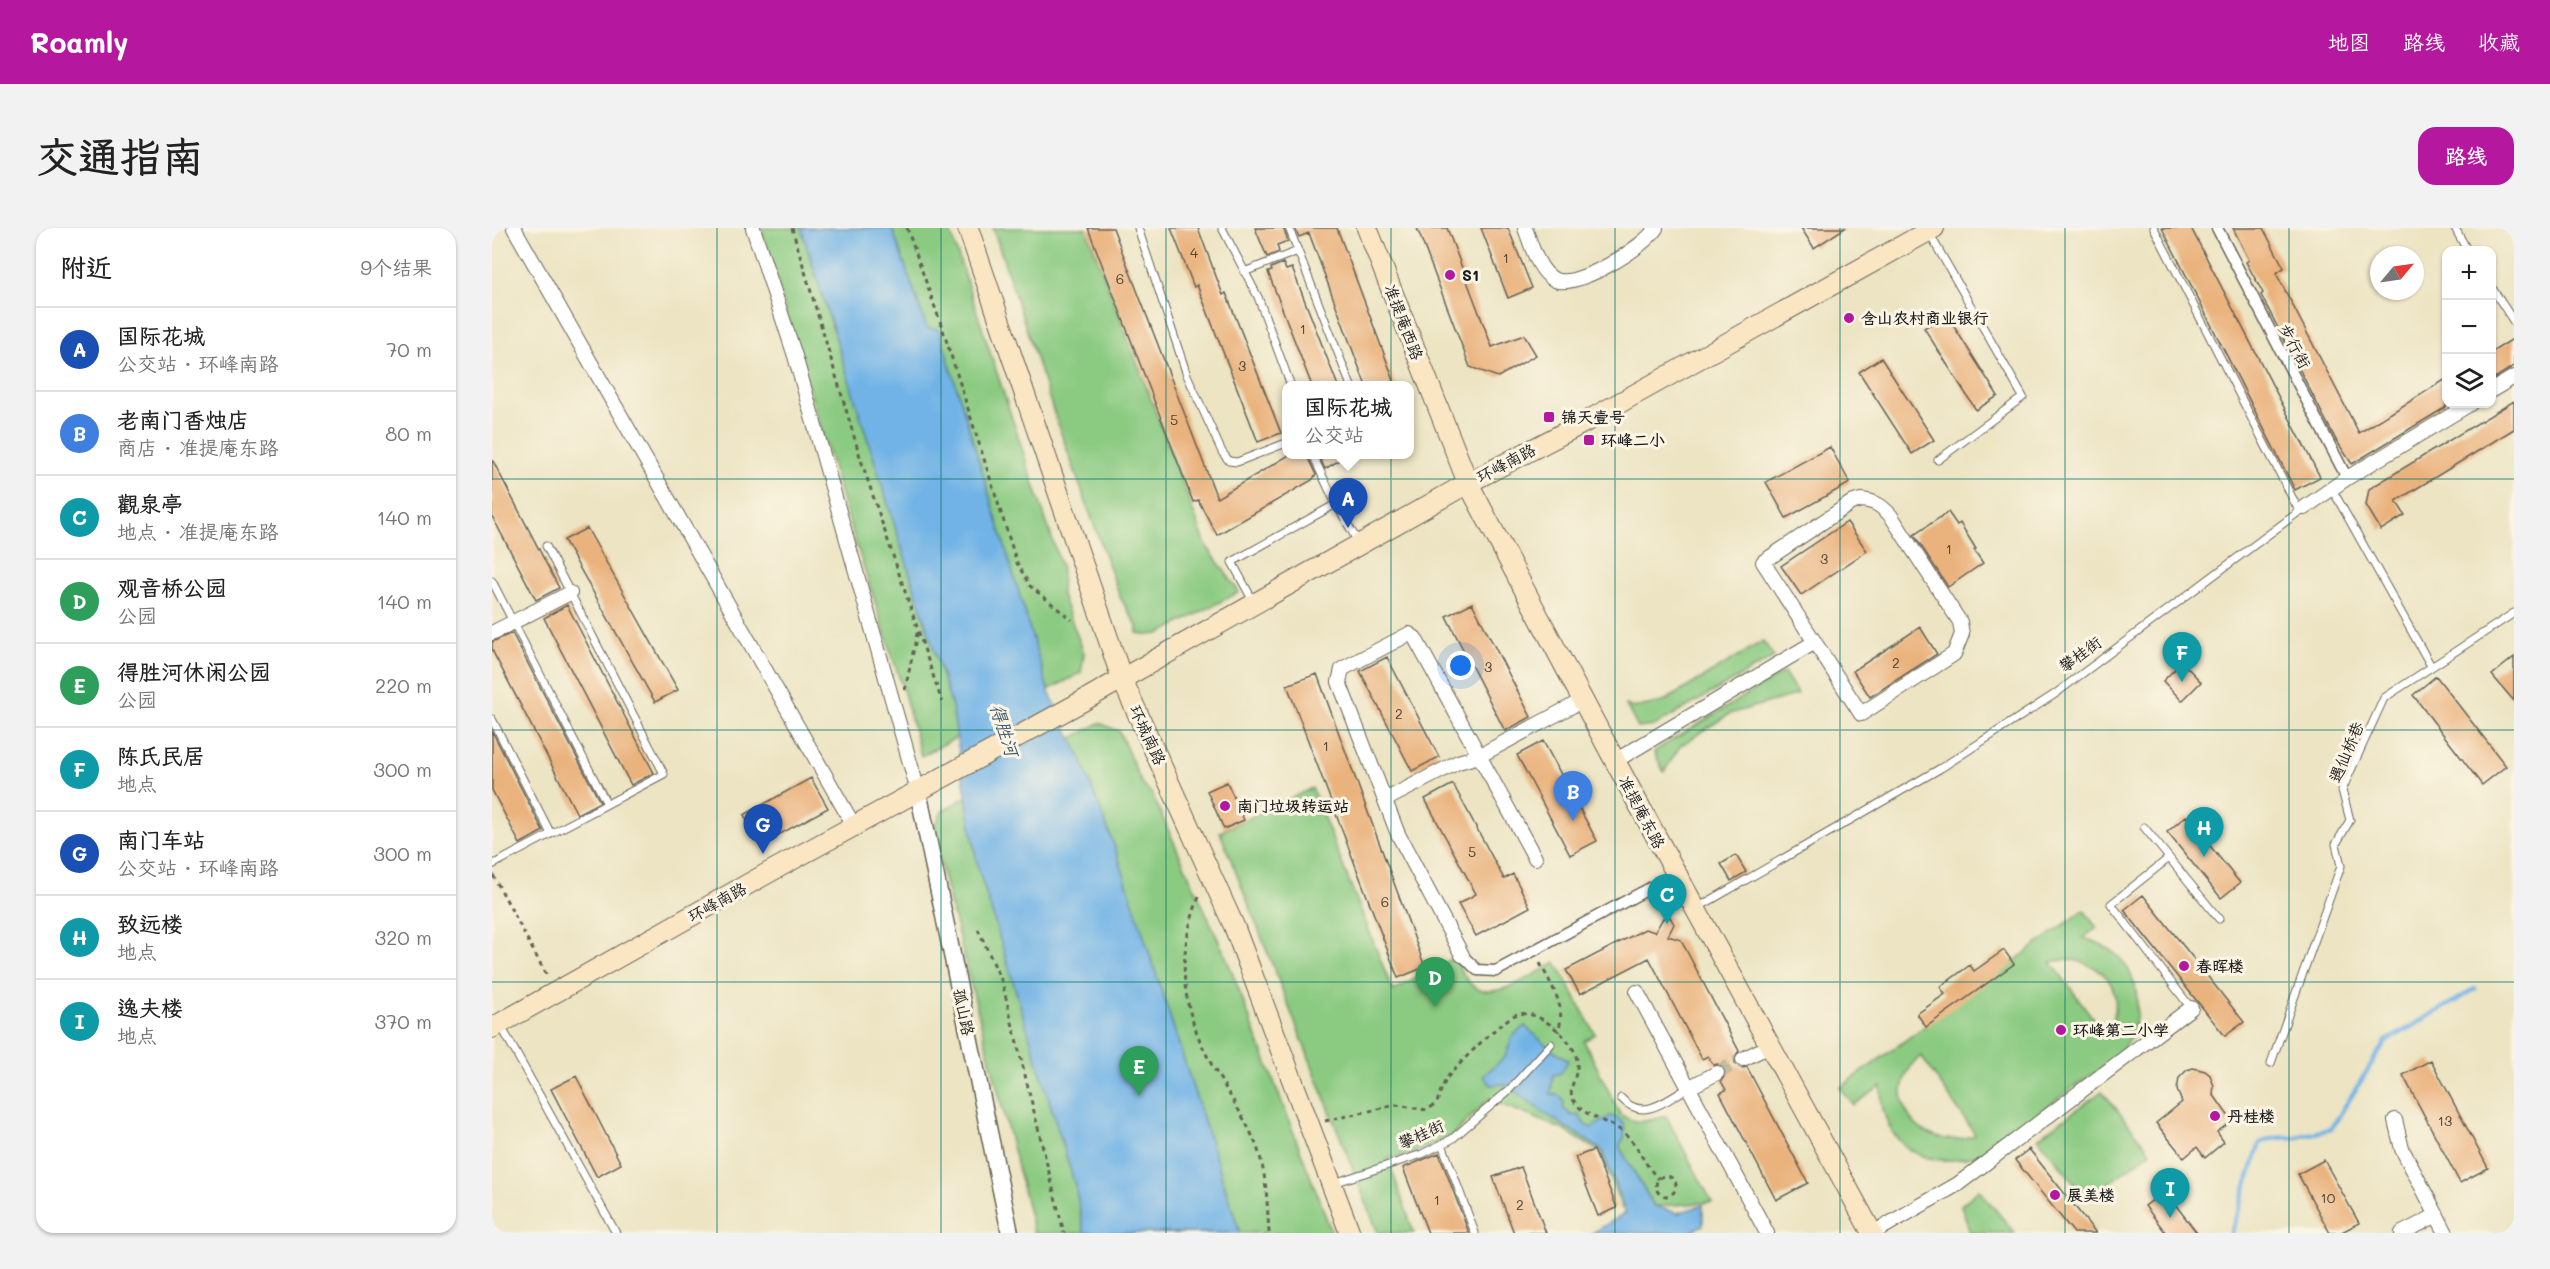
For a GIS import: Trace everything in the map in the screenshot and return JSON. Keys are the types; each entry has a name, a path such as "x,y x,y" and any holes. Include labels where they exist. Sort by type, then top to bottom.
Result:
{"main road":[{"name":"环城南路","path":"968,228 1122,679 1234,926 1350,1233"},
{"name":"准提庵西路","path":"1367,228 1468,483"},
{"name":"环峰南路","path":"496,1026 1081,702 1468,483 1587,421 1931,230"},
{"name":"准提庵东路","path":"1468,483 1768,1046 1873,1233"}],"street":[{"path":"514,228 854,826"},
{"path":"753,228 795,356 918,791"},
{"path":"1525,228 1543,268 1554,280 1566,282 1591,273 1644,243 1656,228"},
{"name":"步行街","path":"2217,228 2347,478"},
{"path":"2496,388 2514,377"},
{"name":"攀桂街","path":"2301,509 2347,478 2463,408"},
{"path":"1861,500 1873,501 1884,507 1892,516 1960,622 1962,634 1960,644 1954,654 1861,714 1815,642 1763,562 1851,503 1861,500"},
{"path":"492,633 570,593"},
{"path":"1535,858 1414,638 1408,634 1342,669 1339,682 1398,834 1462,955 1477,970 1496,971 1676,874"},
{"path":"1615,761 1815,642"},
{"path":"1385,800 1458,762 1479,756 1582,700"},
{"name":"孤山路","path":"918,791 1010,1233"},
{"path":"1636,992 1767,1233"},
{"path":"1873,1233 1958,1184 2192,1008"},
{"path":"1743,1059 1768,1046"},
{"path":"1688,1089 1717,1073"},
{"path":"2395,1120 2402,1149 2446,1233"},
{"path":"2402,1233 2437,1215"}],"lane":[{"path":"1138,228 1187,375 1222,452 1229,461 1237,462 1282,445"},
{"path":"1222,228 1258,297 1289,381"},
{"path":"1289,228 1349,381"},
{"path":"2154,228 2301,509"},
{"path":"2455,228 2465,246"},
{"path":"1931,230 2023,397 1938,460"},
{"path":"1244,272 1298,251"},
{"path":"2496,294 2514,322"},
{"path":"1314,459 1359,545"},
{"path":"2332,489 2431,666"},
{"path":"1255,603 1232,562 1336,504"},
{"name":"攀桂街","path":"1695,909 1941,768 2055,694 2301,509"},
{"path":"492,853 494,864 664,774 546,546"},
{"path":"492,581 607,804"},
{"name":"遇仙桥巷","path":"2271,1063 2341,866 2336,844 2350,820 2342,790 2384,698 2514,614"},
{"path":"492,719 551,834"},
{"path":"2144,827 2219,919"},
{"path":"2169,858 2111,904 2192,1008"},
{"path":"496,1026 616,1233"},
{"name":"攀桂街","path":"1331,1184 1422,1154 1442,1144 1466,1128 1509,1090 1551,1044"},
{"path":"1622,1098 1635,1110 1644,1110 1688,1089"},
{"path":"1442,1144 1475,1233"}],"path":[{"path":"792,228 861,460 919,627 942,702"},
{"path":"907,228 943,330 1017,563 1030,586 1072,620"},
{"path":"904,693 919,627"},
{"path":"492,874 556,993"},
{"path":"1199,897 1185,945 1184,987 1199,1040 1257,1147 1265,1179 1269,1233"},
{"path":"978,929 1002,982 1064,1233"},
{"path":"1534,951 1560,1004 1562,1020 1551,1044"},
{"path":"1308,1125 1396,1105 1427,1110 1437,1103 1441,1089 1450,1074 1513,1015 1520,1013 1530,1015 1558,1031 1573,1048 1578,1061 1578,1069 1571,1088 1574,1102 1580,1108 1626,1134 1659,1179"},
{"path":"1667,1176 1674,1181 1673,1193 1665,1196 1658,1192 1659,1179 1667,1176"}],"green space":[{"path":"761,228 949,228 1062,569 1061,593 1084,653 1081,673 921,756 904,693 842,499"},
{"path":"993,228 1086,228 1206,545 1239,592 1159,634 1137,633 1137,626 1120,597 1056,419"},
{"path":"1763,641 1774,657 1654,726 1638,728 1626,705 1633,708 1663,702"},
{"path":"1784,672 1798,694 1729,714 1680,746 1664,772 1654,752"},
{"path":"1099,723 1119,731 1142,784 1152,794 1227,959 1332,1233 1034,1233 932,831 943,810"},
{"path":"1312,788 1393,991 1453,958 1473,986 1492,991 1515,984 1556,962 1595,1034 1584,1041 1620,1114 1637,1121 1648,1121 1666,1116 1712,1202 1622,1209 1600,1152 1564,1130 1489,1099 1453,1135 1411,1154 1388,1159 1414,1233 1378,1233 1220,832"},
{"path":"2084,910 2097,928 2083,938 2098,943 2119,957 2132,977 2137,1002 2136,1019 2127,1043 2117,1055 1988,1150 1968,1158 1948,1160 1930,1158 1914,1152 1900,1141 1889,1126 1883,1108 1881,1086 1853,1105 1840,1088","holes":["2068,959 2096,968 2112,985 2115,1008 2107,1037 2051,962","1921,1056 1975,1134 1975,1135 1955,1139 1937,1137 1922,1130 1910,1118 1904,1104 1902,1088 1908,1072"]},
{"path":"2102,1091 2151,1152 2087,1199 2038,1138"},
{"path":"1979,1190 2015,1233 1970,1233 1961,1205"}],"water":[{"name":"得胜河","path":"801,228 892,228 927,328 939,329 1049,692 1081,759 1117,853 1240,1233 1084,1233 1075,1185 977,864 952,707"},
{"path":"1525,1026 1552,1050 1568,1060 1561,1073 1553,1075 1551,1094 1560,1096 1564,1102 1563,1108 1572,1116 1579,1115 1585,1125 1592,1128 1610,1116 1618,1118 1625,1126 1624,1138 1619,1146 1654,1206 1678,1213 1703,1205 1703,1225 1688,1233 1592,1233 1626,1213 1602,1150 1544,1113 1506,1084 1491,1085 1483,1076 1505,1057 1513,1036"}],"building":[{"path":"1088,228 1113,228 1217,498 1283,459 1308,459 1316,475 1312,480 1217,535 1198,500 1193,502"},
{"path":"1171,228 1198,228 1223,295 1226,293 1281,433 1258,442 1197,285 1194,287"},
{"path":"1255,228 1283,228 1288,241 1277,245 1279,252 1267,257"},
{"path":"1295,228 1337,228 1394,381 1364,381 1309,233 1299,237"},
{"name":"S1","path":"1417,228 1447,228 1492,347 1524,335 1536,355 1498,377 1470,367"},
{"path":"1481,228 1508,228 1532,288 1508,298"},
{"path":"1801,228 1845,228 1814,248"},
{"path":"2162,228 2191,228 2320,477 2295,490"},
{"path":"2233,228 2263,228 2284,268 2276,273 2359,433 2442,381 2442,408 2444,408 2352,464 2336,440 2261,295 2263,293 2246,262 2249,260"},
{"path":"1283,263 1286,270 1292,268 1336,381 1310,381 1268,272 1272,271 1271,268"},
{"path":"1946,314 1998,396 1976,410 1924,328"},
{"path":"2514,338 2514,366 2496,377 2496,354 2496,349"},
{"path":"1881,358 1934,440 1912,454 1859,372"},
{"path":"2514,401 2514,429 2396,501 2405,515 2381,530 2366,505 2369,489"},
{"path":"1830,447 1850,483 1786,518 1766,482"},
{"path":"492,459 559,588 536,600 492,516"},
{"path":"1320,459 1342,459 1325,469"},
{"path":"1948,512 1957,525 1960,523 1983,563 1948,587 1914,535"},
{"path":"1847,522 1867,551 1801,595 1781,566"},
{"path":"587,528 678,690 655,702 564,540"},
{"path":"1472,603 1531,717 1505,731 1446,616"},
{"path":"567,605 654,773 631,785 544,618"},
{"path":"1920,627 1937,654 1870,697 1853,671"},
{"path":"512,633 600,802 577,814 492,650 492,642"},
{"path":"1387,657 1439,757 1412,771 1360,671"},
{"path":"2514,657 2514,701 2492,675"},
{"path":"2182,662 2201,682 2182,701 2163,681"},
{"path":"1317,674 1425,967 1398,978 1287,685"},
{"path":"2436,676 2506,766 2482,785 2413,695"},
{"path":"492,731 543,831 520,844 492,790"},
{"path":"1543,741 1597,841 1570,855 1517,755"},
{"path":"811,778 828,808 760,845 744,815"},
{"name":"南门垃圾转运站","path":"1227,782 1244,820 1224,829 1207,791"},
{"path":"1453,784 1504,879 1513,874 1530,907 1476,936 1458,904 1476,894 1425,799"},
{"path":"2186,816 2240,883 2221,898 2167,832"},
{"path":"1736,855 1746,872 1731,881 1721,864"},
{"name":"春晖楼","path":"2143,895 2244,1022 2225,1036 2124,910"},
{"path":"1670,917 1674,924 1668,936 1681,940 1739,1051 1734,1058 1735,1064 1742,1068 1747,1067 1808,1183 1776,1200 1720,1093 1726,1090 1721,1081 1726,1074 1725,1068 1718,1064 1713,1065 1708,1056 1702,1059 1649,958 1580,994 1566,970 1645,929 1655,932 1663,918"},
{"path":"2004,950 2014,964 1926,1027 1917,1014 1945,994 1940,987 1970,965 1974,971"},
{"path":"2431,1060 2488,1168 2460,1183 2403,1075"},
{"name":"丹桂楼","path":"2193,1068 2210,1075 2214,1086 2213,1094 2232,1121 2217,1132 2224,1142 2205,1158 2197,1147 2184,1158 2156,1123 2182,1102 2177,1090 2179,1078 2187,1070"},
{"path":"576,1076 621,1164 597,1177 551,1089"},
{"name":"展美楼","path":"2029,1149 2096,1233 2074,1233 2015,1160"},
{"path":"1594,1150 1617,1208 1598,1216 1575,1157"},
{"path":"1439,1153 1469,1233 1428,1233 1403,1168"},
{"path":"2324,1160 2359,1223 2340,1233 2330,1233 2298,1174"},
{"path":"1521,1167 1546,1233 1514,1233 1493,1177"},
{"path":"2165,1191 2197,1233 2166,1233 2145,1206"}],"waterway":[{"path":"2231,1233 2260,1143 2274,1138 2297,1137 2331,1129 2385,1042 2475,989"}],"tunnel":[{"path":"1717,1073 1743,1059"}],"place":[{"name":"S1","path":"1450,275"},
{"name":"含山农村商业银行","path":"1849,318"},
{"name":"锦天壹号","path":"1549,417"},
{"name":"环峰二小","path":"1589,440"},
{"name":"国际花城","path":"1348,528"},
{"name":"陈氏民居","path":"2182,682"},
{"name":"南门垃圾转运站","path":"1225,806"},
{"name":"老南门香烛店","path":"1573,821"},
{"name":"南门车站","path":"763,854"},
{"name":"致远楼","path":"2204,857"},
{"name":"觀泉亭","path":"1667,924"},
{"name":"春晖楼","path":"2184,966"},
{"name":"观音桥公园","path":"1435,1007"},
{"name":"环峰第二小学","path":"2061,1030"},
{"name":"得胜河休闲公园","path":"1139,1096"},
{"name":"丹桂楼","path":"2215,1116"},
{"name":"展美楼","path":"2055,1195"},
{"name":"逸夫楼","path":"2170,1218"}]}
